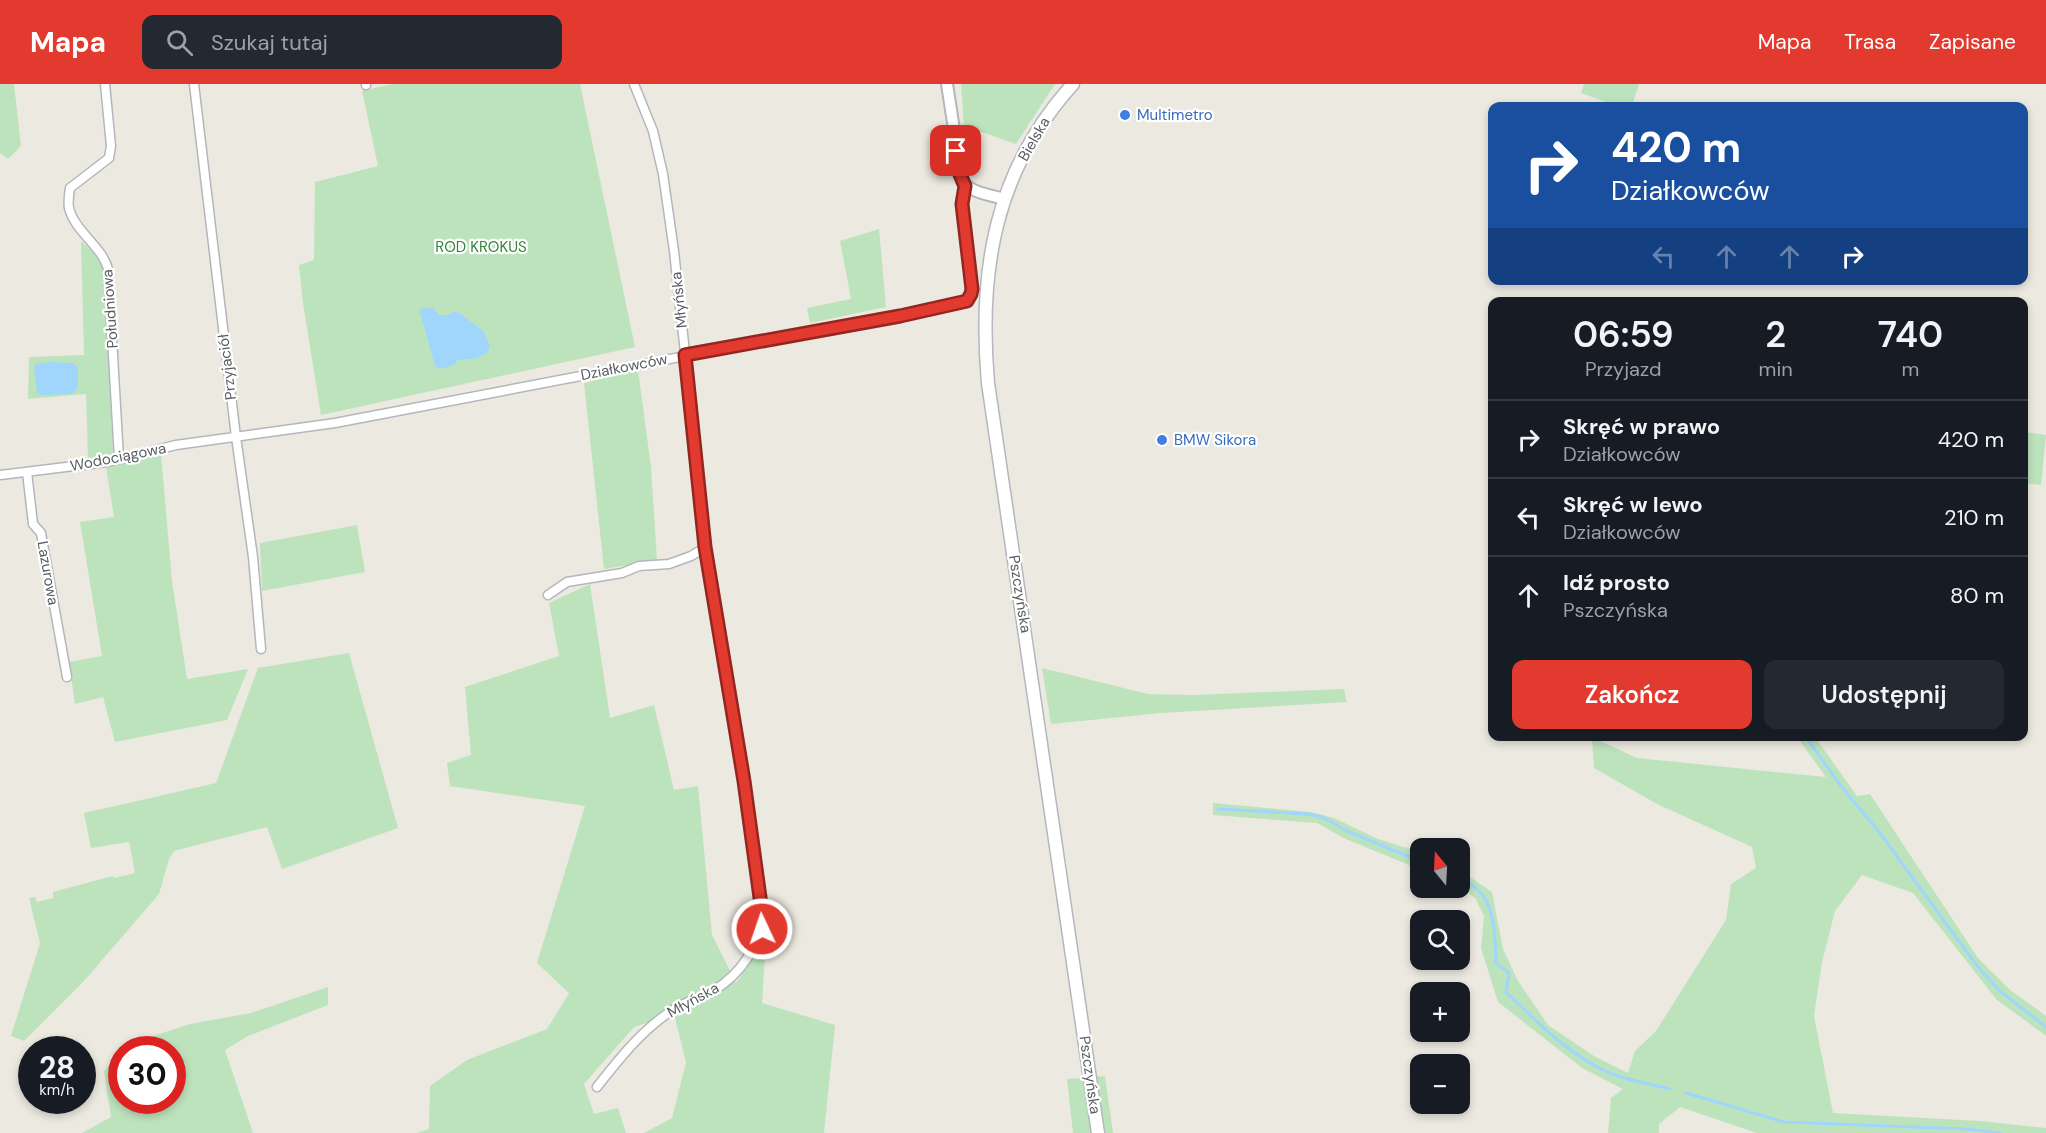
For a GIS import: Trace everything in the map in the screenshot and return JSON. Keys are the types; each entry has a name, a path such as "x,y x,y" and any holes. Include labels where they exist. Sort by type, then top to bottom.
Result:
{"main road":[{"name":"Bielska","path":"1004,199 1030,144 1053,108 1073,84"},
{"name":"Pszczyńska","path":"1004,199 992,244 986,289 988,382 1098,1133"}],"street":[{"name":"Południowa","path":"105,84 111,146 109,158 70,188 69,207 90,242 106,259 108,269 119,459"},
{"name":"Przyjaciół","path":"194,84 236,437 253,557 261,649"},
{"name":"Młyńska","path":"597,1087 632,1044 662,1017 683,1004 711,992 732,978 756,945 762,929 762,912 745,792 705,547 663,174 653,131 634,84"},
{"path":"947,84 959,172 965,186 1004,199"},
{"name":"Działkowców","path":"236,437 335,423 900,316 967,301 972,289 962,204 965,186"},
{"name":"Wodociągowa","path":"0,475 119,459 176,445 236,437"},
{"name":"Lazurowa","path":"27,472 33,524 41,533 67,676"},
{"path":"548,595 567,582 622,573 639,566 669,564 691,556 705,547"}],"green space":[{"path":"0,84 14,84 21,146 8,159 0,153"},
{"name":"ROD KROKUS","path":"392,84 580,84 635,347 321,415 299,265 314,260 315,182 378,166 362,91"},
{"path":"961,84 1055,84 1016,144 964,126"},
{"path":"1584,84 1639,84 1633,102 1606,102 1581,93"},
{"path":"879,229 886,307 810,323 807,308 851,299 840,241"},
{"path":"81,241 99,258 105,272 113,456 88,458 86,394 28,399 29,357 84,355"},
{"path":"638,370 651,467 657,560 604,569 584,383"},
{"path":"2028,433 2046,435 2041,485 2028,483"},
{"path":"161,454 172,581 187,679 248,669 227,720 115,742 103,697 75,704 69,662 102,656 80,522 114,517 106,467"},
{"path":"357,525 365,572 262,591 260,543"},
{"path":"590,584 610,718 654,705 674,790 698,786 712,935 736,983 766,940 762,1003 835,1025 824,1133 644,1133 672,1118 686,1062 674,1014 634,1027 584,1084 594,1114 618,1108 626,1133 417,1133 429,1129 430,1086 467,1060 547,1029 569,993 537,963 585,806 450,786 447,763 471,755 465,687 559,656 549,603"},
{"path":"349,653 398,828 282,869 267,827 174,851 169,859 159,894 84,981 29,1036 18,1036 18,1039 11,1036 40,943 29,898 35,897 37,902 53,898 53,892 113,876 114,878 135,873 129,842 91,848 84,813 216,783 258,668"},
{"path":"1042,668 1148,694 1192,695 1344,689 1347,702 1161,713 1051,724"},
{"path":"1592,741 1601,741 1637,758 1826,777 1800,741 1818,741 1857,796 1870,794 1978,958 2009,989 2046,1016 2046,1036 1996,999 1913,893 1862,875 1835,911 1822,962 1814,1016 1833,1113 1980,1121 2046,1128 2046,1133 1757,1133 1680,1107 1659,1124 1659,1133 1608,1133 1611,1098 1623,1089 1582,1068 1498,1002 1481,948 1484,916 1475,898 1470,894 1470,877 1492,892 1503,949 1518,981 1548,1025 1594,1056 1628,1073 1635,1051 1656,1031 1726,920 1731,884 1756,868 1752,847 1657,804 1594,768"},
{"path":"1213,803 1311,812 1334,818 1378,839 1410,849 1410,865 1346,839 1317,823 1213,815"},
{"path":"328,987 328,1005 248,1036 225,1050 253,1133 82,1133 111,1117 111,1114 186,1114 186,1036 153,1036 190,1024 251,1013"},
{"path":"108,1067 108,1097 104,1071"},
{"path":"1105,1076 1113,1133 1073,1133 1067,1079"}],"water":[{"path":"433,307 439,315 457,311 483,331 490,346 487,353 477,358 458,360 454,365 441,369 435,366 419,309"},
{"path":"49,362 73,363 78,367 78,387 72,394 41,395 37,393 34,366"}],"waterway":[{"path":"1809,741 1978,967 2000,991 2046,1027"},
{"path":"1218,809 1308,814 1322,817 1349,832 1410,857"},
{"path":"1470,884 1483,895 1491,913 1496,963 1509,973 1506,992 1555,1038 1597,1067 1633,1081 1670,1089"},
{"path":"1686,1093 1784,1122 1966,1129 2000,1133"}],"place":[{"name":"Multimetro","path":"1125,115"},
{"name":"BMW Sikora","path":"1162,440"}],"route":[{"path":"762,929 762,912 744,781 705,547 685,355 900,316 967,301 972,289 962,204 965,186 959,172 956,151"}]}
